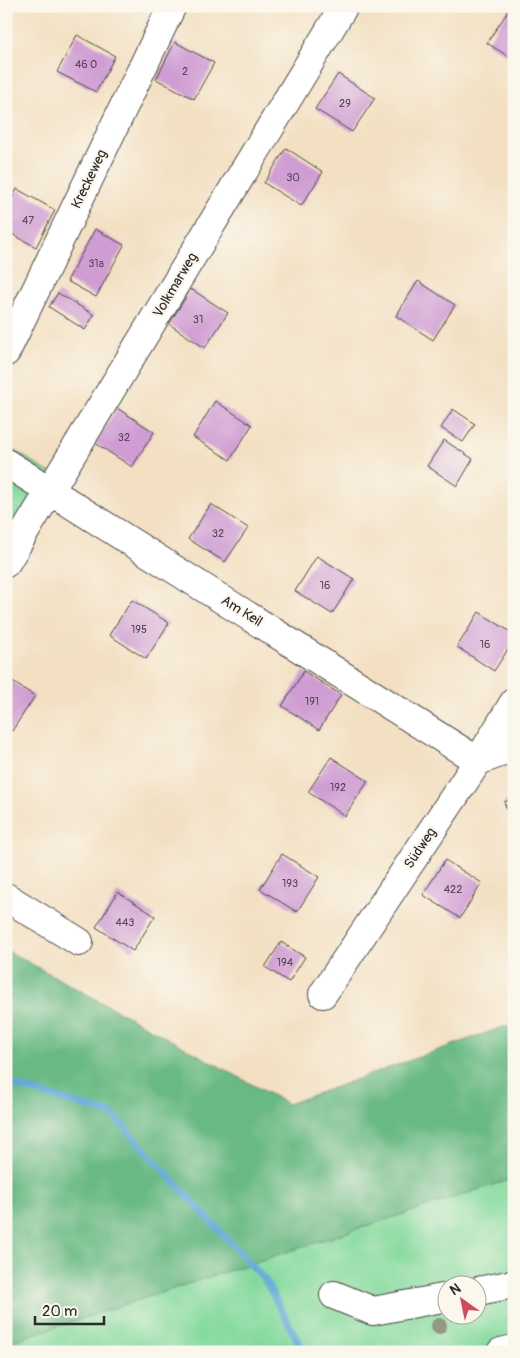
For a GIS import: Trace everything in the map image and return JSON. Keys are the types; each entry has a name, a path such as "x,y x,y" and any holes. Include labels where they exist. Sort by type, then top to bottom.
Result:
{"street":[{"name":"Kreckeweg","path":"6,352 172,6"},
{"name":"Volkmarweg","path":"6,564 344,6"},
{"name":"Am Keil","path":"6,463 478,761"},
{"name":"Südweg","path":"323,994 478,761 514,702"},
{"path":"478,761 514,748"},
{"path":"6,896 79,942"},
{"path":"488,1289 514,1284"},
{"path":"334,1294 373,1311 438,1299"},
{"path":"501,1352 514,1348"}],"green space":[{"path":"6,445 64,482 6,578"},
{"path":"6,950 288,1104 514,1023 514,1178 6,1343"},
{"path":"514,1178 514,1352 6,1352 6,1343"}],"building":[{"path":"510,8 514,11 514,60 487,43"},
{"path":"77,35 115,56 96,92 57,72"},
{"path":"175,42 214,63 194,99 156,79"},
{"path":"338,74 375,98 352,132 315,109"},
{"path":"286,148 323,172 301,206 264,183"},
{"path":"17,189 55,210 36,247 6,231 6,209"},
{"path":"95,229 124,245 96,297 67,281"},
{"path":"418,281 455,305 433,340 396,316"},
{"path":"191,289 228,313 205,348 169,324"},
{"path":"58,293 94,315 85,330 49,307"},
{"path":"215,401 252,425 230,460 193,437"},
{"path":"117,408 154,432 132,467 95,443"},
{"path":"453,409 475,424 463,442 441,428"},
{"path":"444,440 473,459 457,486 427,466"},
{"path":"211,504 248,528 225,562 188,539"},
{"path":"317,556 354,579 332,614 295,591"},
{"path":"132,600 169,623 146,659 109,635"},
{"path":"479,612 514,634 514,640 494,671 457,647"},
{"path":"304,671 341,695 319,730 282,706"},
{"path":"6,678 35,696 12,731 6,727"},
{"path":"331,757 368,781 345,816 308,792"},
{"path":"514,798 514,826 504,802"},
{"path":"282,854 319,877 297,912 260,889"},
{"path":"445,860 482,883 460,918 423,895"},
{"path":"118,892 155,916 133,951 96,927"},
{"path":"281,942 305,957 289,982 265,967"}],"waterway":[{"path":"6,1083 112,1114 265,1280 304,1352"}]}
